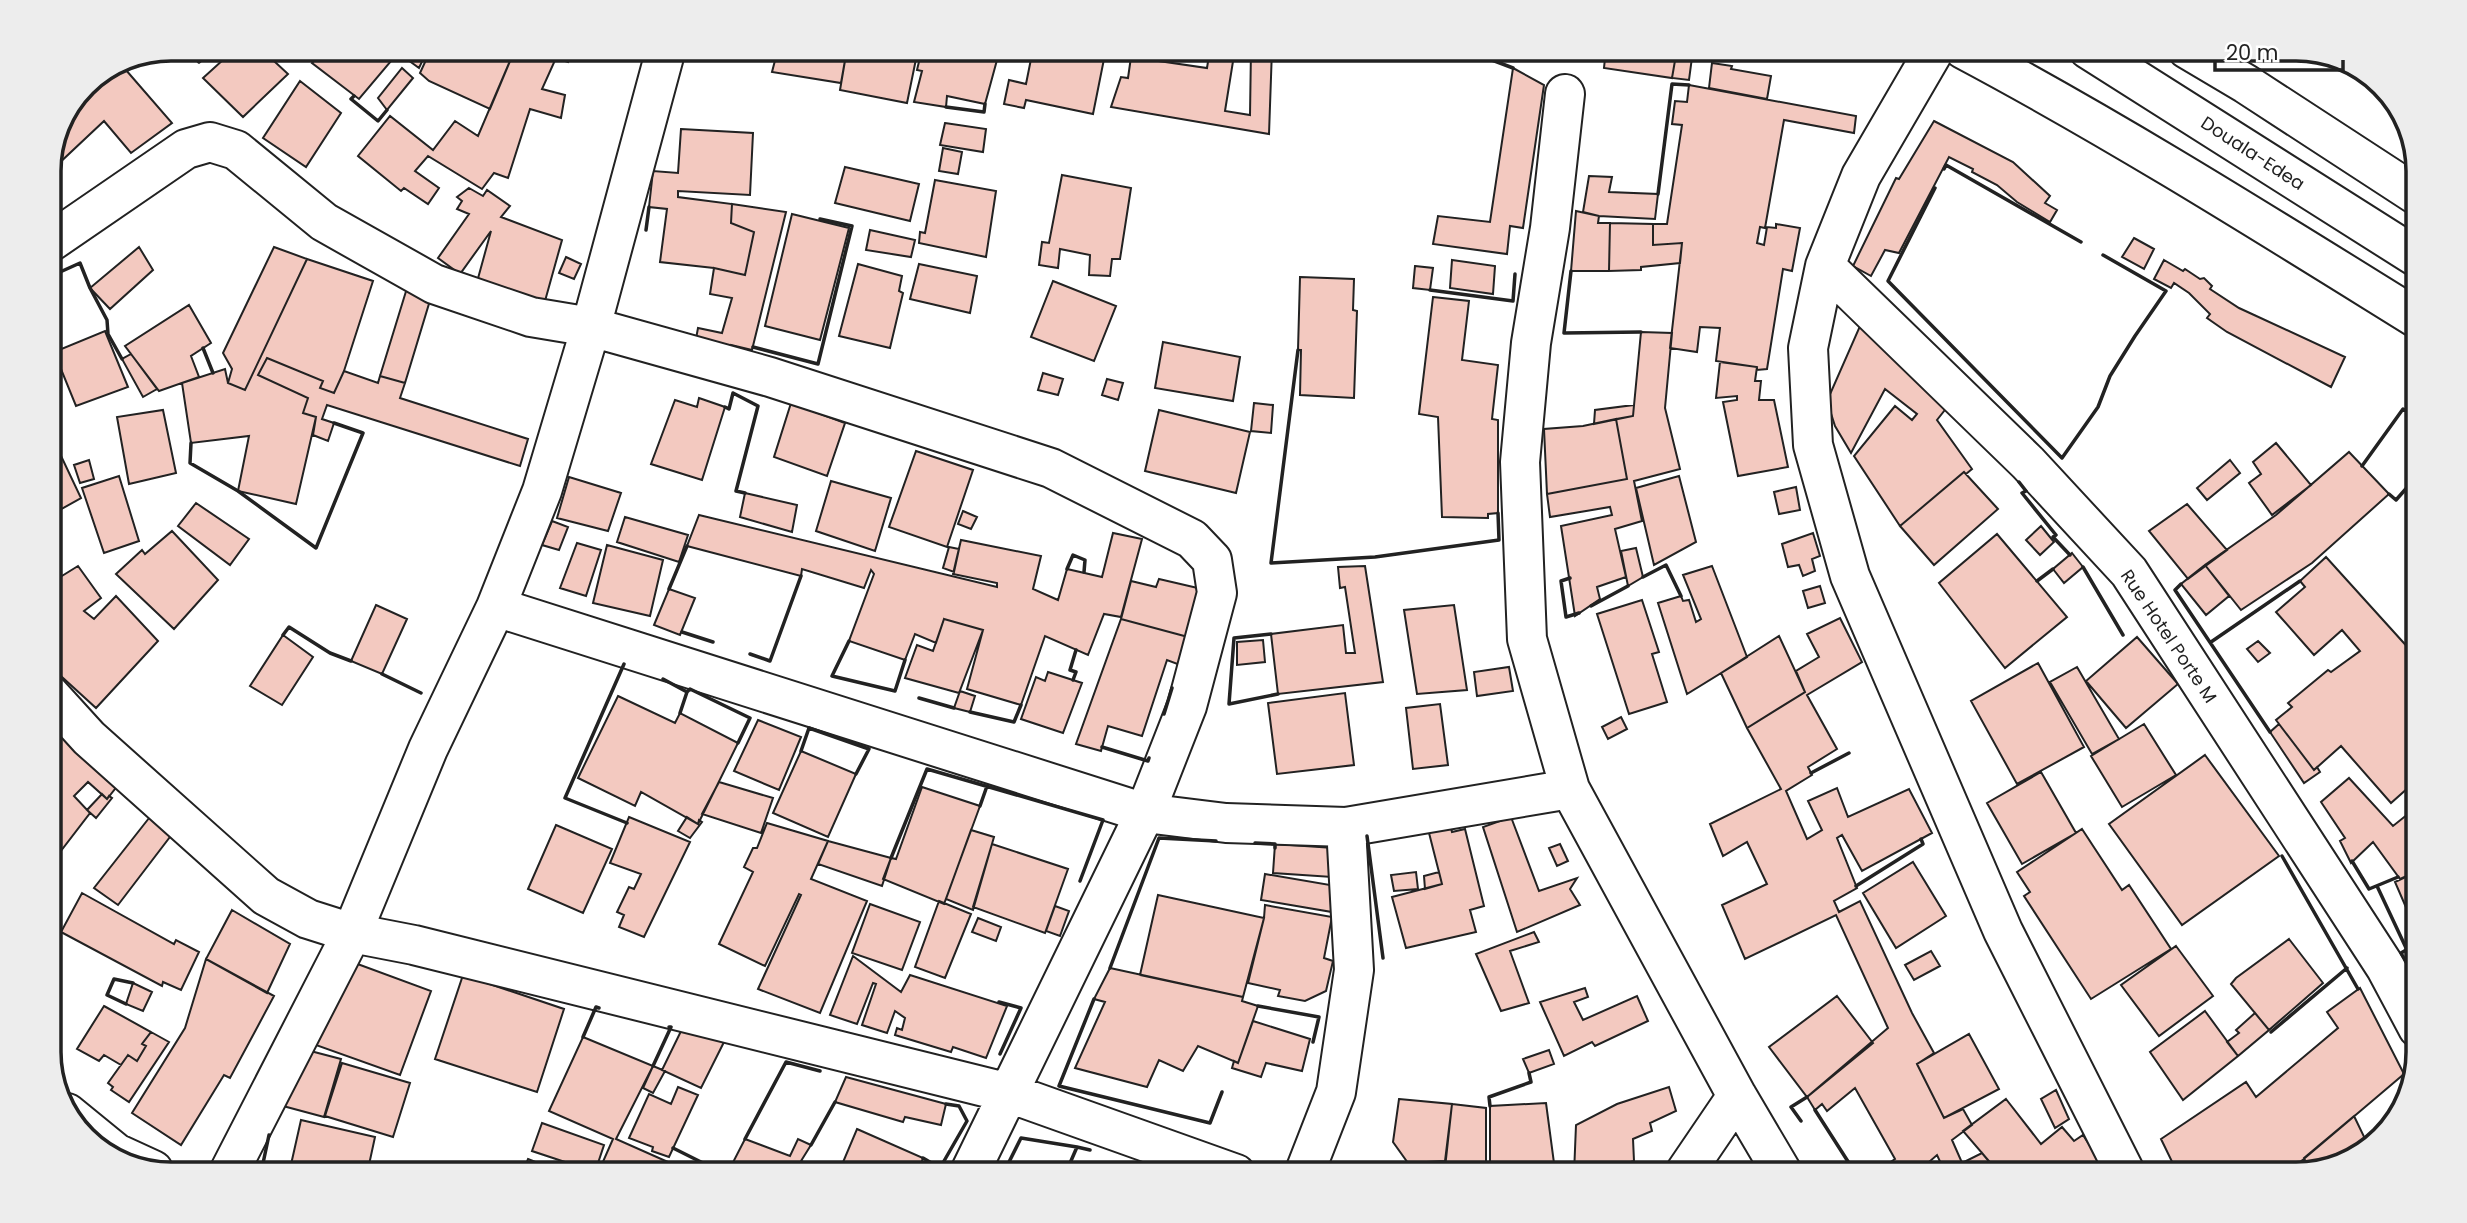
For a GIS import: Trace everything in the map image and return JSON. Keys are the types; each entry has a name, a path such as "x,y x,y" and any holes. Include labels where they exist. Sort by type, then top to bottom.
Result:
{"main road":[{"path":"234,1162 352,933 428,749 496,607 542,491 591,327 663,61"},
{"path":"1928,61 1861,176 1825,266 1808,348 1813,445 1850,576 2003,931 2120,1162"},
{"path":"1985,61 2204,187 2406,312"},
{"name":"Douala-Edea","path":"2107,61 2406,250"},
{"path":"2207,61 2406,188"},
{"path":"1565,94 1550,228 1531,343 1520,462 1527,639 1570,789 1737,1096 1776,1162"},
{"path":"61,235 187,149 210,142 236,149 324,222 434,284 531,317 591,327 769,377 1051,468 1192,539 1212,560 1217,593 1187,706 1145,813 975,1162"},
{"name":"Rue Hotel Porte M","path":"1825,266 2028,463 2129,572 2386,968 2406,1006"},
{"path":"496,607 1145,813 1226,823 1346,827 1570,789"},
{"path":"61,707 89,738 266,896 308,919 352,933 414,945 1009,1093 1202,1162"},
{"path":"1309,1162 1336,1092 1354,970 1346,827"},
{"path":"1692,1162 1737,1096"}],"building":[{"path":"222,61 274,61 288,74 243,117 203,78"},
{"path":"314,61 391,61 359,99 312,63"},
{"path":"409,61 422,61 419,68"},
{"path":"426,61 510,61 490,109 429,81 420,73"},
{"path":"510,61 555,61 542,89 565,95 561,118 530,109 508,178 494,173 482,189 428,156 415,171 439,188 428,204 404,188 401,191 358,156 390,116 433,150 455,121 478,136"},
{"path":"775,61 845,61 841,83 772,72"},
{"path":"845,61 916,61 907,103 840,90"},
{"path":"919,61 997,61 985,104 947,96 946,107 914,102 922,71 917,70"},
{"path":"1031,61 1104,61 1093,114 1026,100 1024,108 1004,104 1009,80 1026,84"},
{"path":"1130,61 1159,61 1207,68 1208,61 1233,61 1225,111 1250,115 1251,61 1272,61 1269,134 1111,107 1121,77 1128,78"},
{"path":"1605,61 1675,61 1672,78 1604,68"},
{"path":"1675,61 1692,61 1689,80 1672,78"},
{"path":"1712,63 1771,76 1767,99 1709,88"},
{"path":"402,68 413,78 387,110 378,98"},
{"path":"1513,68 1544,85 1523,228 1510,226 1507,254 1433,244 1438,216 1490,222"},
{"path":"127,71 172,123 131,153 104,121 62,161 65,143 84,104 110,80"},
{"path":"300,81 341,113 306,167 263,138"},
{"path":"1689,85 1856,116 1854,133 1784,120 1765,228 1760,227 1757,243 1764,245 1767,227 1776,228 1776,224 1800,228 1792,271 1783,269 1767,369 1757,370 1757,367 1716,361 1720,328 1700,327 1697,352 1670,348 1682,243 1653,245 1653,224 1667,224 1682,125 1672,124 1675,101 1687,102"},
{"path":"1934,121 2013,162 2050,196 2045,203 2057,210 2050,222 2017,202 1997,185 1972,172 1973,169 1949,157 1899,253 1885,250 1871,276 1853,266 1896,178 1899,179"},
{"path":"945,123 986,129 983,152 940,145"},
{"path":"681,129 753,133 750,195 678,191 678,197 732,204 731,223 754,232 745,275 714,268 660,262 667,209 649,207 653,171 678,173"},
{"path":"943,148 962,152 958,174 939,171"},
{"path":"845,167 919,184 910,221 835,203"},
{"path":"1062,175 1131,188 1120,259 1112,259 1110,276 1089,275 1090,255 1060,249 1058,268 1039,265 1042,242 1049,243"},
{"path":"1589,176 1612,177 1609,192 1658,194 1655,219 1599,216 1583,212"},
{"path":"935,180 996,191 986,257 919,243 920,232 925,233"},
{"path":"469,188 483,196 487,190 510,206 501,217 562,240 545,301 477,282 491,231 460,274 438,258 469,214 457,209 462,201 457,197"},
{"path":"732,204 786,212 752,350 731,345 729,353 695,344 698,328 722,333 732,298 710,294 714,268 745,275 754,232 731,223"},
{"path":"1576,211 1599,216 1598,223 1610,223 1609,271 1571,271"},
{"path":"792,214 849,228 820,340 765,326"},
{"path":"1610,223 1653,224 1653,245 1682,243 1680,263 1641,267 1641,270 1609,271"},
{"path":"870,230 915,240 911,257 866,250"},
{"path":"2134,238 2154,249 2144,269 2122,257"},
{"path":"139,247 153,270 110,309 90,288"},
{"path":"274,247 307,259 245,390 228,383 232,369 223,353"},
{"path":"566,257 581,264 574,279 559,273"},
{"path":"307,259 373,281 344,371 334,393 320,388 323,381 267,358 258,375 308,398 303,413 316,417 296,504 238,491 249,436 191,443 182,383 225,369 228,383 245,390"},
{"path":"1452,260 1495,266 1493,294 1450,288"},
{"path":"2164,260 2200,279 2204,278 2212,286 2210,289 2239,308 2345,357 2331,387 2227,332 2207,318 2210,314 2189,293 2174,283 2171,288 2154,279"},
{"path":"858,264 902,276 899,291 903,293 890,348 839,336"},
{"path":"919,264 977,276 970,313 910,299"},
{"path":"1415,266 1433,268 1430,290 1413,288"},
{"path":"1300,277 1354,279 1353,310 1357,311 1354,398 1300,395"},
{"path":"1053,281 1116,306 1094,361 1031,337"},
{"path":"407,288 431,297 405,383 380,376"},
{"path":"1433,297 1469,301 1462,360 1498,365 1492,419 1498,420 1498,513 1488,514 1488,518 1442,517 1438,417 1419,414"},
{"path":"189,305 211,343 191,356 199,377 159,391 125,346"},
{"path":"1860,326 1952,401 1937,420 1972,469 1966,474 1964,472 1900,526 1854,456 1895,406 1912,420 1917,414 1885,389 1851,453 1835,426 1827,401"},
{"path":"105,331 128,387 76,406 61,369 61,349"},
{"path":"1641,332 1672,333 1665,408 1680,469 1634,481 1642,521 1615,529 1626,577 1597,587 1600,599 1575,616 1561,526 1612,515 1610,507 1550,517 1547,494 1627,479 1616,419 1633,416"},
{"path":"1163,342 1240,357 1233,401 1155,388"},
{"path":"131,354 157,389 143,397 122,359"},
{"path":"267,358 323,381 320,388 334,393 344,371 378,383 380,376 405,383 400,398 528,439 520,466 327,405 322,419 334,423 328,441 313,435 316,417 303,413 308,398 258,375"},
{"path":"1720,362 1757,367 1755,381 1761,381 1759,400 1774,400 1788,467 1738,476 1723,402 1737,400 1737,396 1716,398"},
{"path":"1043,373 1063,379 1058,395 1038,390"},
{"path":"1107,379 1123,383 1118,400 1102,395"},
{"path":"699,398 725,407 702,480 651,464 675,400 697,407"},
{"path":"791,403 845,423 827,476 774,457"},
{"path":"1254,403 1273,405 1271,433 1251,431"},
{"path":"1634,405 1633,416 1594,424 1595,410"},
{"path":"163,410 176,473 129,484 117,417"},
{"path":"1159,410 1250,432 1236,493 1145,471"},
{"path":"1616,419 1627,479 1547,494 1544,429 1583,426"},
{"path":"2276,443 2311,485 2272,515 2249,483 2261,474 2253,462"},
{"path":"916,451 973,470 947,547 889,527"},
{"path":"2349,452 2389,494 2312,563 2241,610 2205,565 2276,515"},
{"path":"61,456 81,498 61,509"},
{"path":"89,460 94,479 80,483 74,465"},
{"path":"2230,460 2240,473 2207,500 2197,488"},
{"path":"1964,472 1998,509 1934,565 1900,526"},
{"path":"119,476 139,541 104,553 82,488"},
{"path":"1679,476 1696,542 1654,565 1636,488"},
{"path":"569,477 621,493 608,531 557,518"},
{"path":"831,481 891,498 875,551 816,531"},
{"path":"1796,487 1800,510 1779,514 1774,492"},
{"path":"745,493 797,505 792,532 740,517"},
{"path":"196,503 249,539 230,565 178,526"},
{"path":"2187,504 2227,550 2188,579 2149,531"},
{"path":"963,511 977,517 971,529 958,524"},
{"path":"699,515 997,587 997,583 953,574 961,540 1041,556 1033,589 1058,600 1067,569 1102,577 1113,533 1142,539 1121,617 1104,614 1088,655 1045,636 1021,705 967,689 983,630 944,619 936,643 915,634 905,660 849,641 874,574 871,570 864,588 802,569 801,576 687,546"},
{"path":"625,517 688,535 679,562 617,542"},
{"path":"552,521 568,527 559,550 542,545"},
{"path":"2041,526 2054,542 2040,555 2026,540"},
{"path":"172,531 218,580 174,629 116,574 142,550 145,554"},
{"path":"1813,533 1820,556 1812,559 1815,571 1803,576 1799,565 1788,567 1782,544"},
{"path":"1997,534 2067,617 2005,668 1939,583"},
{"path":"577,543 601,550 586,596 560,588"},
{"path":"607,545 663,560 650,616 593,603"},
{"path":"949,547 959,549 954,572 943,568"},
{"path":"1636,548 1643,577 1628,586 1621,551"},
{"path":"2072,553 2083,567 2064,583 2053,569"},
{"path":"2326,557 2406,645 2406,790 2391,803 2341,746 2314,770 2276,720 2292,707 2288,703 2328,670 2331,672 2360,651 2342,630 2314,655 2276,612 2305,587 2300,581"},
{"path":"2205,565 2229,596 2206,615 2181,584"},
{"path":"78,566 101,598 84,611 94,619 116,596 158,641 96,708 61,676 61,577"},
{"path":"1365,566 1383,682 1278,694 1271,634 1343,625 1346,653 1355,653 1345,587 1340,588 1338,567"},
{"path":"1712,566 1747,657 1687,694 1658,603 1681,596 1683,601 1689,600 1696,622 1701,619 1683,575"},
{"path":"1159,579 1202,589 1188,637 1121,619 1131,581 1156,587"},
{"path":"1820,586 1825,603 1808,608 1803,591"},
{"path":"669,589 695,598 680,635 654,625"},
{"path":"1642,600 1659,652 1652,654 1667,702 1629,714 1597,614"},
{"path":"376,605 407,619 382,674 351,661"},
{"path":"1454,605 1467,690 1417,694 1404,610"},
{"path":"1840,618 1862,662 1807,695 1837,749 1808,767 1812,775 1786,791 1807,839 1822,830 1808,801 1837,788 1848,817 1909,789 1932,833 1862,871 1842,835 1837,838 1857,888 1834,901 1839,912 1860,901 1912,1013 1934,1053 1917,1064 1944,1118 1963,1109 1972,1125 1952,1140 1962,1162 1940,1162 1937,1155 1929,1162 1891,1162 1895,1159 1855,1088 1827,1111 1822,1104 1815,1110 1807,1097 1888,1028 1836,915 1745,959 1722,905 1767,884 1747,842 1723,856 1710,824 1781,789 1747,728 1805,692 1796,671 1819,657 1807,634"},
{"path":"944,619 983,630 959,693 905,678 917,645 933,651"},
{"path":"1121,619 1188,637 1180,665 1167,660 1142,736 1108,726 1101,751 1076,744"},
{"path":"283,635 313,657 282,705 250,686"},
{"path":"1779,636 1805,692 1747,728 1721,673"},
{"path":"2137,637 2178,684 2126,728 2086,681"},
{"path":"1263,640 1265,662 1237,665 1237,642"},
{"path":"2258,641 2270,653 2258,662 2247,649"},
{"path":"2038,663 2084,747 2017,784 1971,701"},
{"path":"1509,667 1513,691 1477,696 1474,672"},
{"path":"2077,667 2119,739 2092,754 2050,682"},
{"path":"1048,672 1082,683 1063,733 1021,719 1036,677 1045,681"},
{"path":"960,691 975,696 970,712 954,708"},
{"path":"1345,693 1354,765 1277,774 1268,703"},
{"path":"618,696 675,723 680,713 738,743 698,824 641,792 635,806 578,778"},
{"path":"1440,704 1448,765 1413,769 1406,708"},
{"path":"1621,717 1627,729 1608,739 1602,727"},
{"path":"758,720 801,737 779,790 734,771"},
{"path":"2144,724 2176,775 2122,807 2091,756"},
{"path":"2279,724 2314,770 2317,767 2320,772 2304,783 2270,732"},
{"path":"67,729 126,775 107,799 88,782 74,796 90,813 61,851 61,735"},
{"path":"801,751 856,774 828,837 773,813"},
{"path":"2205,755 2279,856 2182,925 2109,824"},
{"path":"2041,772 2076,833 2022,864 1987,803"},
{"path":"2349,778 2393,826 2406,816 2406,876 2400,879 2373,842 2351,863 2340,841 2345,838 2321,802"},
{"path":"719,782 773,798 761,833 702,814"},
{"path":"922,787 980,806 944,904 883,879 891,858 896,859"},
{"path":"102,794 107,799 109,796 112,798 96,818 87,810"},
{"path":"153,813 176,829 118,905 94,888"},
{"path":"629,817 690,842 644,937 619,927 624,915 617,912 629,887 634,889 641,874 610,863"},
{"path":"687,817 698,824 699,820 702,822 690,838 678,831"},
{"path":"1511,817 1539,891 1577,878 1570,889 1580,905 1517,932 1483,827"},
{"path":"1449,821 1452,832 1465,829 1484,906 1470,910 1476,932 1406,948 1392,897 1442,884 1427,825"},
{"path":"767,823 828,841 811,879 867,901 820,1013 758,989 801,895 799,894 765,966 719,944 753,872 744,867 753,848 757,848"},
{"path":"556,825 612,849 583,913 528,889"},
{"path":"2082,829 2122,890 2129,885 2171,949 2091,999 2024,896 2030,892 2017,872"},
{"path":"971,830 994,837 973,910 946,899"},
{"path":"828,841 891,858 882,886 818,864"},
{"path":"992,844 1068,869 1045,933 973,907"},
{"path":"1275,844 1334,848 1332,877 1273,873"},
{"path":"1560,844 1568,861 1557,866 1549,848"},
{"path":"1913,862 1946,916 1896,948 1863,893"},
{"path":"1416,872 1418,889 1394,891 1391,875"},
{"path":"1439,872 1442,884 1425,889 1424,876"},
{"path":"1265,874 1336,886 1332,912 1261,900"},
{"path":"2406,877 2406,907 2395,882"},
{"path":"82,893 174,944 176,940 199,952 181,990 163,982 162,986 61,932"},
{"path":"1158,895 1264,918 1243,997 1140,975"},
{"path":"939,901 971,914 945,978 915,967"},
{"path":"870,904 920,922 902,970 852,953"},
{"path":"1265,905 1332,917 1324,958 1333,961 1326,991 1305,1001 1278,996 1280,990 1248,983"},
{"path":"1055,906 1069,911 1060,936 1046,931"},
{"path":"232,910 290,944 267,993 206,959"},
{"path":"978,918 1001,927 996,941 972,932"},
{"path":"1534,932 1539,942 1510,951 1529,1003 1501,1011 1476,954"},
{"path":"2289,939 2323,983 2269,1030 2231,984"},
{"path":"2176,946 2213,996 2159,1036 2121,985"},
{"path":"1931,951 1940,966 1914,980 1905,965"},
{"path":"853,956 901,992 910,975 1007,1006 986,1058 953,1047 951,1052 895,1035 897,1028 902,1030 905,1018 895,1011 887,1033 862,1025 876,984 873,983 857,1024 830,1015"},
{"path":"206,959 274,996 230,1078 224,1075 181,1145 132,1113 185,1028"},
{"path":"344,959 431,991 400,1075 313,1044"},
{"path":"1110,968 1243,997 1242,1001 1258,1006 1238,1063 1198,1046 1183,1071 1159,1060 1147,1087 1075,1068 1105,1002 1094,999"},
{"path":"463,975 564,1009 537,1092 435,1059"},
{"path":"133,983 152,992 143,1011 126,1004"},
{"path":"1585,988 1588,997 1574,1002 1583,1020 1637,996 1648,1021 1595,1046 1592,1042 1564,1056 1540,1002"},
{"path":"2360,988 2403,1075 2301,1162 2172,1162 2161,1139 2246,1082 2256,1097 2338,1028 2327,1012"},
{"path":"1837,996 1873,1043 1807,1097 1769,1047"},
{"path":"104,1006 151,1032 142,1044 146,1046 137,1061 128,1055 121,1065 104,1055 99,1061 77,1049"},
{"path":"2205,1011 2238,1056 2183,1100 2150,1052"},
{"path":"2255,1013 2269,1030 2238,1056 2227,1042 2239,1033 2236,1030"},
{"path":"1253,1021 1310,1039 1302,1071 1266,1063 1261,1077 1232,1068 1234,1061 1238,1063"},
{"path":"683,1027 724,1042 701,1088 662,1070"},
{"path":"151,1032 169,1042 129,1102 111,1090 113,1087 108,1083 128,1055 137,1061 146,1046 142,1044"},
{"path":"1969,1034 1999,1089 1944,1118 1917,1064"},
{"path":"583,1037 653,1066 616,1139 668,1162 603,1162 613,1139 549,1111"},
{"path":"299,1048 341,1059 324,1117 283,1106"},
{"path":"1549,1050 1554,1064 1529,1073 1523,1059"},
{"path":"342,1063 410,1083 393,1137 325,1116"},
{"path":"653,1066 665,1071 653,1093 643,1088"},
{"path":"846,1077 946,1104 941,1125 905,1117 903,1122 835,1102"},
{"path":"678,1087 698,1095 669,1157 652,1151 653,1147 629,1138 649,1094 671,1104"},
{"path":"1669,1087 1676,1111 1650,1123 1652,1131 1633,1139 1634,1161 1574,1162 1576,1125 1617,1104"},
{"path":"2056,1090 2069,1119 2055,1128 2041,1099"},
{"path":"1399,1099 1452,1104 1445,1161 1407,1162 1393,1142"},
{"path":"2006,1099 2041,1144 2062,1127 2074,1141 2083,1135 2101,1162 1990,1162 1963,1131"},
{"path":"1546,1103 1554,1162 1490,1162 1490,1106"},
{"path":"1452,1104 1486,1108 1486,1162 1446,1162"},
{"path":"2354,1116 2364,1137 2344,1150 2324,1158 2305,1161 2304,1158"},
{"path":"301,1120 375,1137 370,1162 292,1162"},
{"path":"542,1123 604,1145 598,1162 565,1162 532,1151"},
{"path":"857,1129 923,1158 922,1162 843,1162"},
{"path":"745,1139 790,1156 798,1139 811,1145 801,1161 803,1162 733,1162"},
{"path":"1982,1153 1990,1162 1964,1162"}],"wall":[{"path":"1495,61 1513,68"},
{"path":"1658,194 1672,84 1689,85"},
{"path":"354,96 351,99 378,121 387,110"},
{"path":"946,107 984,112 985,104"},
{"path":"1944,169 1946,165 2081,242"},
{"path":"1935,188 1888,281 2062,458 2098,407 2110,376 2166,291 2103,255"},
{"path":"646,230 649,207"},
{"path":"753,347 818,364 852,226 820,219"},
{"path":"61,272 80,263 107,320 108,334 122,359"},
{"path":"1571,271 1564,333 1641,332"},
{"path":"1430,290 1513,301 1515,274"},
{"path":"203,348 213,373"},
{"path":"1298,350 1271,563 1375,557 1499,540 1498,513"},
{"path":"725,407 729,409 733,393 758,406 736,491 745,493"},
{"path":"2362,466 2403,409 2406,411"},
{"path":"191,443 190,463 238,491 316,548 363,433 334,423"},
{"path":"2019,482 2026,491 2022,493 2056,535 2053,537 2070,555"},
{"path":"2389,494 2396,500 2406,489"},
{"path":"669,589 687,546"},
{"path":"1067,569 1073,555 1085,560 1084,572"},
{"path":"1643,577 1666,565 1681,596"},
{"path":"2083,567 2123,635"},
{"path":"2037,581 2053,569"},
{"path":"750,654 770,661 801,576"},
{"path":"1570,578 1561,581 1566,617 1579,613"},
{"path":"2211,642 2300,581"},
{"path":"2181,584 2175,590 2270,732"},
{"path":"1591,606 1628,586"},
{"path":"283,635 289,627 330,653 351,661"},
{"path":"682,632 713,642"},
{"path":"1271,634 1234,638 1229,704 1278,694"},
{"path":"849,641 832,676 895,691 905,660"},
{"path":"1073,680 1076,672 1070,670 1076,650"},
{"path":"624,664 565,798 627,823"},
{"path":"382,674 421,693"},
{"path":"663,679 750,718 738,743"},
{"path":"1164,714 1172,688"},
{"path":"680,713 687,692"},
{"path":"919,698 954,708"},
{"path":"970,712 1014,722 1021,705"},
{"path":"801,751 809,728 869,749 856,774"},
{"path":"1102,747 1148,761 1149,758"},
{"path":"1811,773 1849,753"},
{"path":"891,858 927,769 1103,820 1080,881"},
{"path":"980,806 987,786"},
{"path":"1367,836 1383,958"},
{"path":"1110,968 1159,838 1216,841"},
{"path":"1856,886 1923,844 1921,839"},
{"path":"1255,843 1275,844 1275,848"},
{"path":"2282,856 2358,989"},
{"path":"2352,861 2369,889 2398,877"},
{"path":"2377,886 2406,948"},
{"path":"2406,950 2401,953 2406,962"},
{"path":"2271,1032 2347,968"},
{"path":"126,1004 107,995 114,979 133,983"},
{"path":"1094,999 1059,1086 1210,1123 1222,1092"},
{"path":"999,1002 1021,1008 1000,1054"},
{"path":"1258,1006 1319,1017 1313,1042"},
{"path":"583,1037 596,1007 599,1008"},
{"path":"653,1066 669,1027"},
{"path":"745,1139 786,1062 820,1071"},
{"path":"1490,1106 1489,1097 1531,1082 1529,1073"},
{"path":"1801,1121 1791,1107 1807,1097"},
{"path":"811,1145 835,1102"},
{"path":"943,1162 967,1121 959,1106 946,1104"},
{"path":"1815,1110 1848,1162"},
{"path":"263,1162 269,1135"},
{"path":"1009,1162 1021,1138 1077,1147"},
{"path":"1070,1162 1077,1147 1090,1150"},
{"path":"673,1148 701,1162"},
{"path":"923,1158 930,1162"}]}
